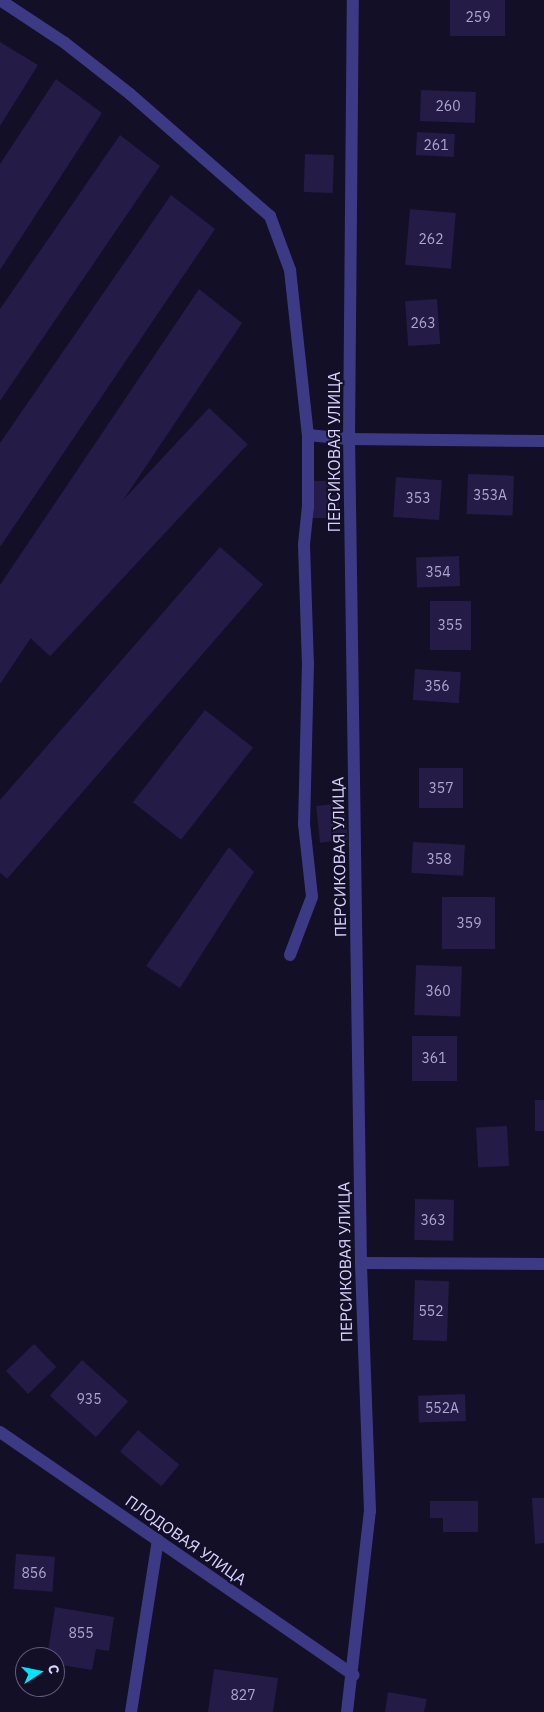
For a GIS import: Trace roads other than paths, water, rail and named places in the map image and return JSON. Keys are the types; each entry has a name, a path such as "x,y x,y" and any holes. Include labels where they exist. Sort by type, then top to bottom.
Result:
{"street":[{"path":"0,0 64,44 130,94 270,216 290,270 308,435 308,506 304,545 308,663 304,824 312,897 290,955"},
{"name":"ПЕРСИКОВАЯ УЛИЦА","path":"347,1712 353,1675 370,1511 361,1263 349,439 353,0"},
{"path":"308,435 349,439 544,441"},
{"path":"361,1263 544,1264"},
{"name":"ПЛОДОВАЯ УЛИЦА","path":"0,1432 353,1675"},
{"path":"131,1712 158,1540"}]}
